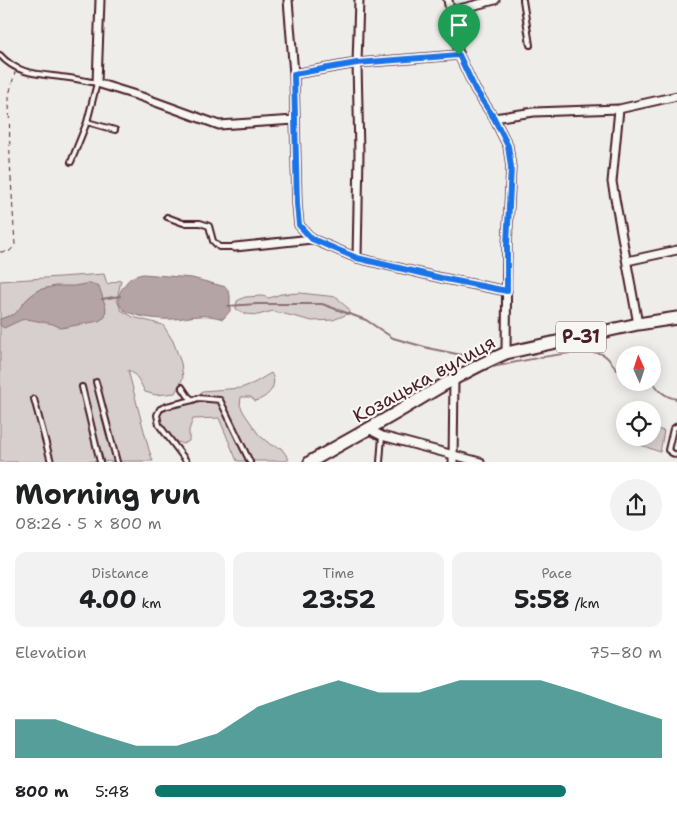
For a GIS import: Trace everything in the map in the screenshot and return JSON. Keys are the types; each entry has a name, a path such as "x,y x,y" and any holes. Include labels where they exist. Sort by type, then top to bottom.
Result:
{"main road":[{"name":"Козацька вулиця","path":"310,462 454,378 506,353 638,324 677,318"}],"street":[{"path":"100,0 96,83 142,97 219,125 296,120"},
{"path":"288,0 294,74 299,225 312,239 357,258 507,291"},
{"path":"357,258 357,63 359,0"},
{"path":"448,0 459,55 475,89 494,118 508,146 511,167 507,245 506,353"},
{"path":"451,11 495,0"},
{"path":"294,74 357,63 459,55"},
{"path":"494,118 534,112 618,109 677,96"},
{"path":"618,109 612,182 638,324"},
{"path":"235,247 312,239"},
{"path":"627,261 677,250"},
{"path":"454,378 454,458"},
{"path":"370,428 382,436 454,458 480,462"}],"lane":[{"path":"523,0 530,44"},
{"path":"0,55 16,68 43,75 96,83 87,122 71,162"},
{"path":"87,122 115,130"},
{"path":"167,217 183,223 200,223 209,226 213,241 219,247 235,247"},
{"path":"96,382 117,462"},
{"path":"82,387 100,462"},
{"path":"182,387 193,400"},
{"path":"187,462 159,425 157,415 160,409 167,406 198,398 220,400 250,462"},
{"path":"34,399 51,462"},
{"path":"677,426 673,429 668,450 672,454 677,455"},
{"path":"380,462 382,436"}],"path":[{"path":"0,252 10,251 15,245 10,161 9,94 16,68"}],"shaded area":[{"path":"104,274 107,284 121,280 117,300 121,310 133,317 163,325 173,341 181,363 183,378 175,393 156,395 145,392 136,377 128,370 153,461 0,462 0,281"},
{"path":"143,274 192,278 226,287 230,295 230,311 223,319 212,316 193,316 162,319 141,316 124,310 120,305 120,292 130,279"},
{"path":"90,283 99,286 106,308 105,317 99,321 61,328 53,324 27,319 4,328 0,325 0,319 15,314 27,299 38,290 55,286 74,286"},
{"path":"300,293 337,297 349,309 348,314 333,320 312,321 273,311 258,315 246,314 236,309 237,301 245,297 262,296 269,298 281,294"},
{"path":"271,373 274,382 268,394 255,401 251,397 241,397 240,405 259,435 271,445 281,448 289,459 286,461 237,461 219,418 193,419 189,430 189,441 183,444 172,440 165,431 160,414 170,407 198,396 202,391 241,388"},
{"path":"661,430 664,431 660,452 644,446 661,446"}],"waterway":[{"path":"102,299 120,296"},
{"path":"228,306 322,304 366,320 393,338 467,356 479,361"},
{"path":"491,366 567,353 596,352 606,356 616,369"},
{"path":"661,391 669,397 677,399"}],"route":[{"path":"459,55 475,89 494,118 508,146 511,167 507,291 357,258 312,239 299,225 294,74 357,63 459,55"}]}
